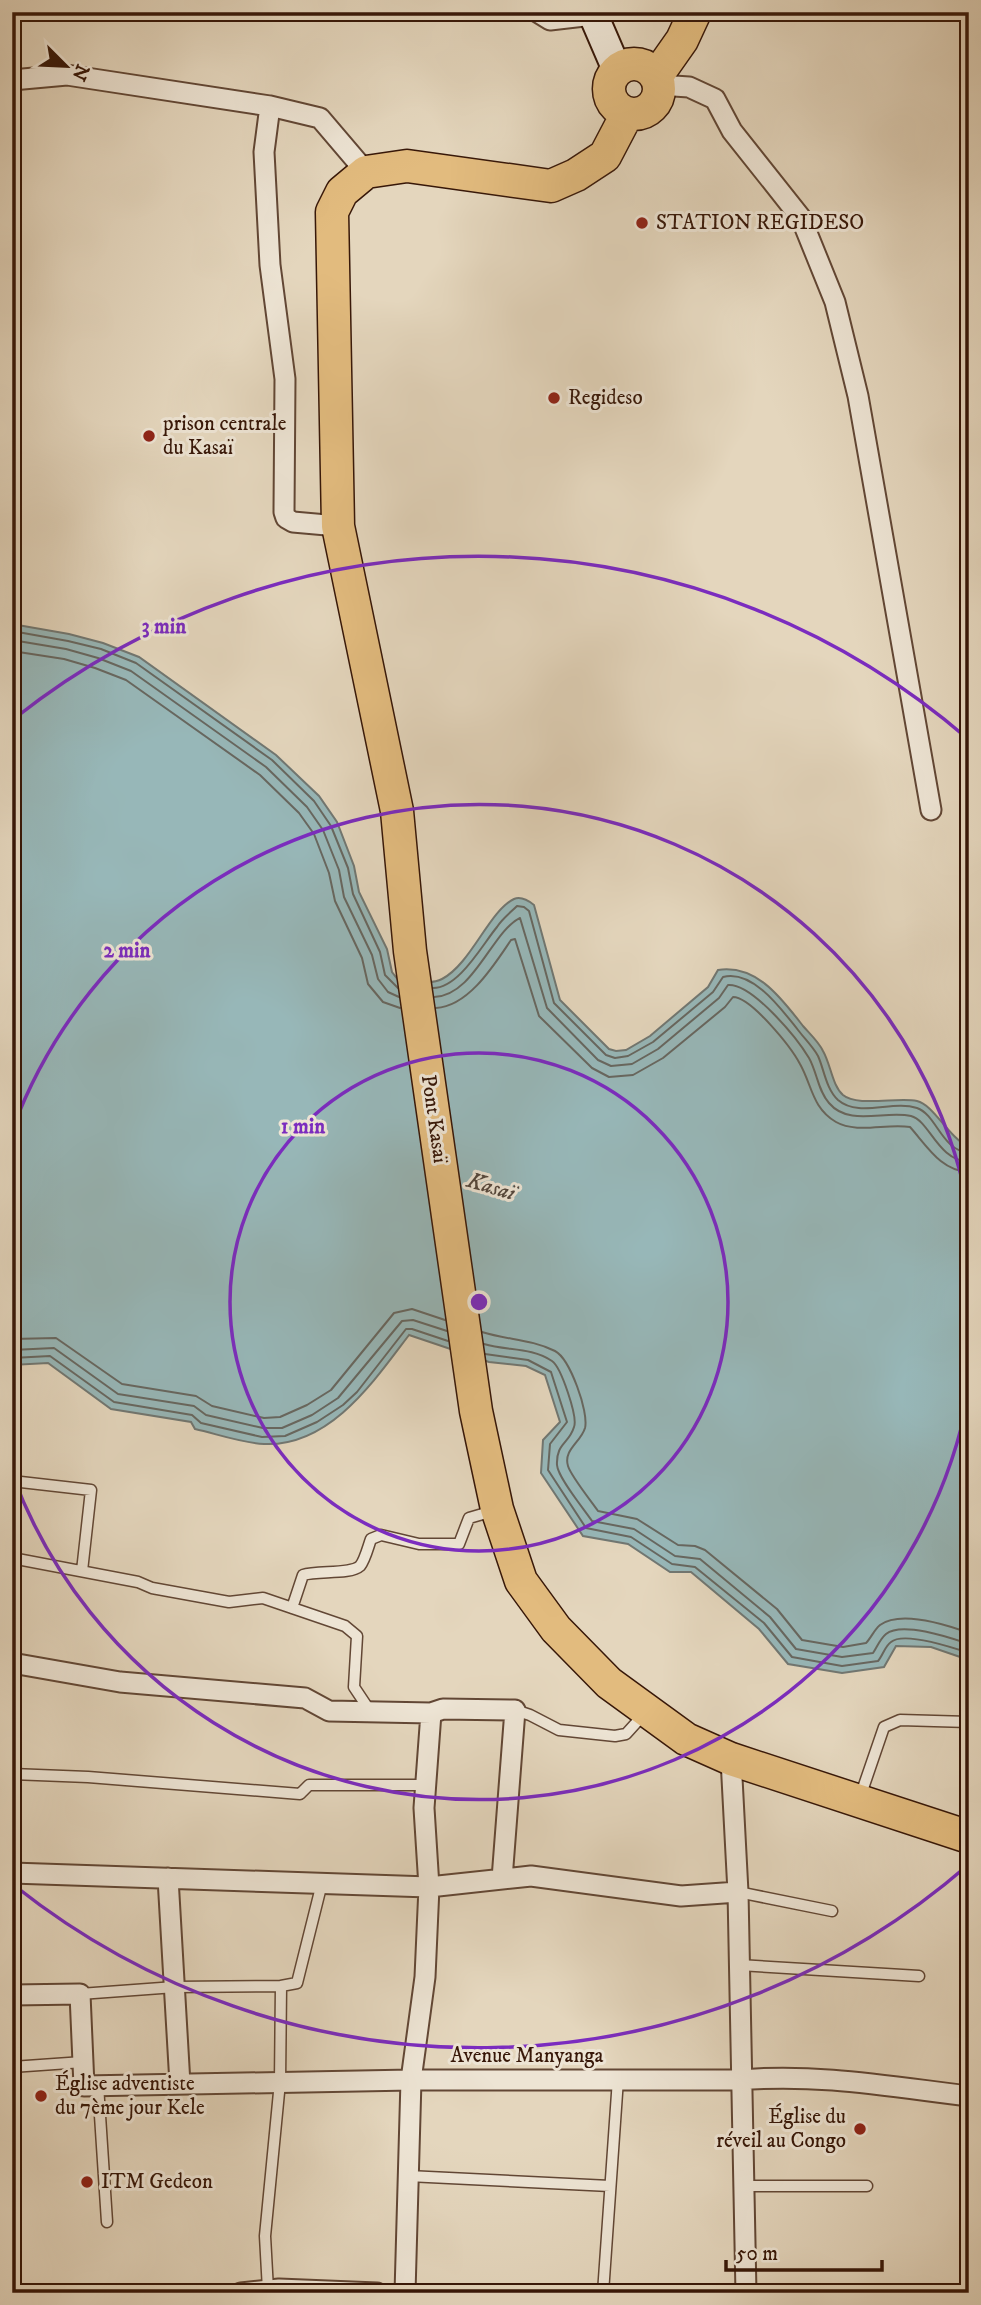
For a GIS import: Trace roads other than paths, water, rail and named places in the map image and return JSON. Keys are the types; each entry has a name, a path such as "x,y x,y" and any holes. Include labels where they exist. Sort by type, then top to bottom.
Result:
{"main road":[{"path":"657,81 650,70 639,64 627,65 617,71 610,81 609,93 614,104 627,114 641,113 649,109 655,103 657,81 682,40 695,12"},
{"path":"592,13 617,71"},
{"path":"366,172 407,166 551,186 605,156 627,114"},
{"name":"Pont Kasaï","path":"366,172 342,192 332,212 338,526 397,811 410,951 476,1411 497,1509 521,1581 556,1629 609,1683 686,1740 731,1759 969,1837"}],"street":[{"path":"537,12 550,20 592,13"},
{"path":"12,80 67,75 270,106 320,118 366,172"},
{"path":"657,81 689,87 715,99 732,131 800,218 835,302 858,396 930,810"},
{"path":"270,106 264,152 270,265 285,379 285,512 286,518 293,522 338,526"},
{"path":"12,1663 120,1682 305,1698 329,1711 431,1713 443,1709 514,1710 502,1879"},
{"path":"405,2293 411,2080 425,1977 429,1887 424,1808 431,1713"},
{"path":"731,1759 738,1892 746,2293"},
{"path":"12,1873 429,1887 531,1876 681,1896 738,1892"},
{"path":"168,1878 180,2084"},
{"path":"12,1995 80,1994 83,2062 91,2085"},
{"name":"Avenue Manyanga","path":"91,2085 618,2078 740,2080 768,2077 824,2079 969,2096"},
{"path":"241,2293 268,2290 377,2293"}],"lane":[{"path":"12,1481 91,1490 82,1572"},
{"path":"292,1608 303,1575 352,1570 361,1565 371,1539 380,1535 419,1544 459,1544 469,1518 497,1509"},
{"path":"12,1558 229,1602 263,1598 345,1626 357,1636 354,1687 370,1712"},
{"path":"514,1710 559,1730 615,1736 626,1734 648,1710"},
{"path":"859,1801 884,1727 900,1720 969,1722"},
{"path":"12,1774 88,1777 300,1794 309,1785 425,1785"},
{"path":"80,1994 174,1987 281,1986 297,1983 322,1882"},
{"path":"738,1892 832,1911"},
{"path":"739,1965 919,1976"},
{"path":"268,2290 265,2236 280,2082 281,1986"},
{"path":"12,2067 83,2062"},
{"path":"603,2293 618,2078"},
{"path":"91,2085 107,2222"},
{"path":"408,2176 610,2186"},
{"path":"743,2186 867,2186"}],"water":[{"name":"Kasaï","path":"12,624 69,634 139,657 276,755 319,796 337,822 354,866 359,892 387,949 392,972 399,981 427,982 442,979 462,962 505,905 514,899 522,899 534,905 560,1000 609,1049 626,1050 650,1036 708,987 718,970 745,972 777,995 817,1041 826,1056 836,1086 843,1095 849,1099 868,1101 917,1101 929,1108 954,1136 969,1147 969,1660 931,1647 896,1646 884,1667 842,1673 788,1664 759,1629 691,1572 670,1572 628,1544 583,1536 541,1473 543,1440 560,1422 545,1375 526,1366 489,1362 409,1335 365,1390 330,1423 310,1435 288,1442 264,1444 195,1429 191,1422 111,1409 48,1363 12,1365"}],"place":[{"name":"STATION REGIDESO","path":"642,223"},
{"name":"Regideso","path":"554,398"},
{"name":"prison centrale du Kasaï","path":"149,436"},
{"name":"Église adventiste du 7ème jour Kele","path":"41,2096"},
{"name":"Église du réveil au Congo","path":"860,2129"},
{"name":"ITM Gedeon","path":"87,2182"}]}
